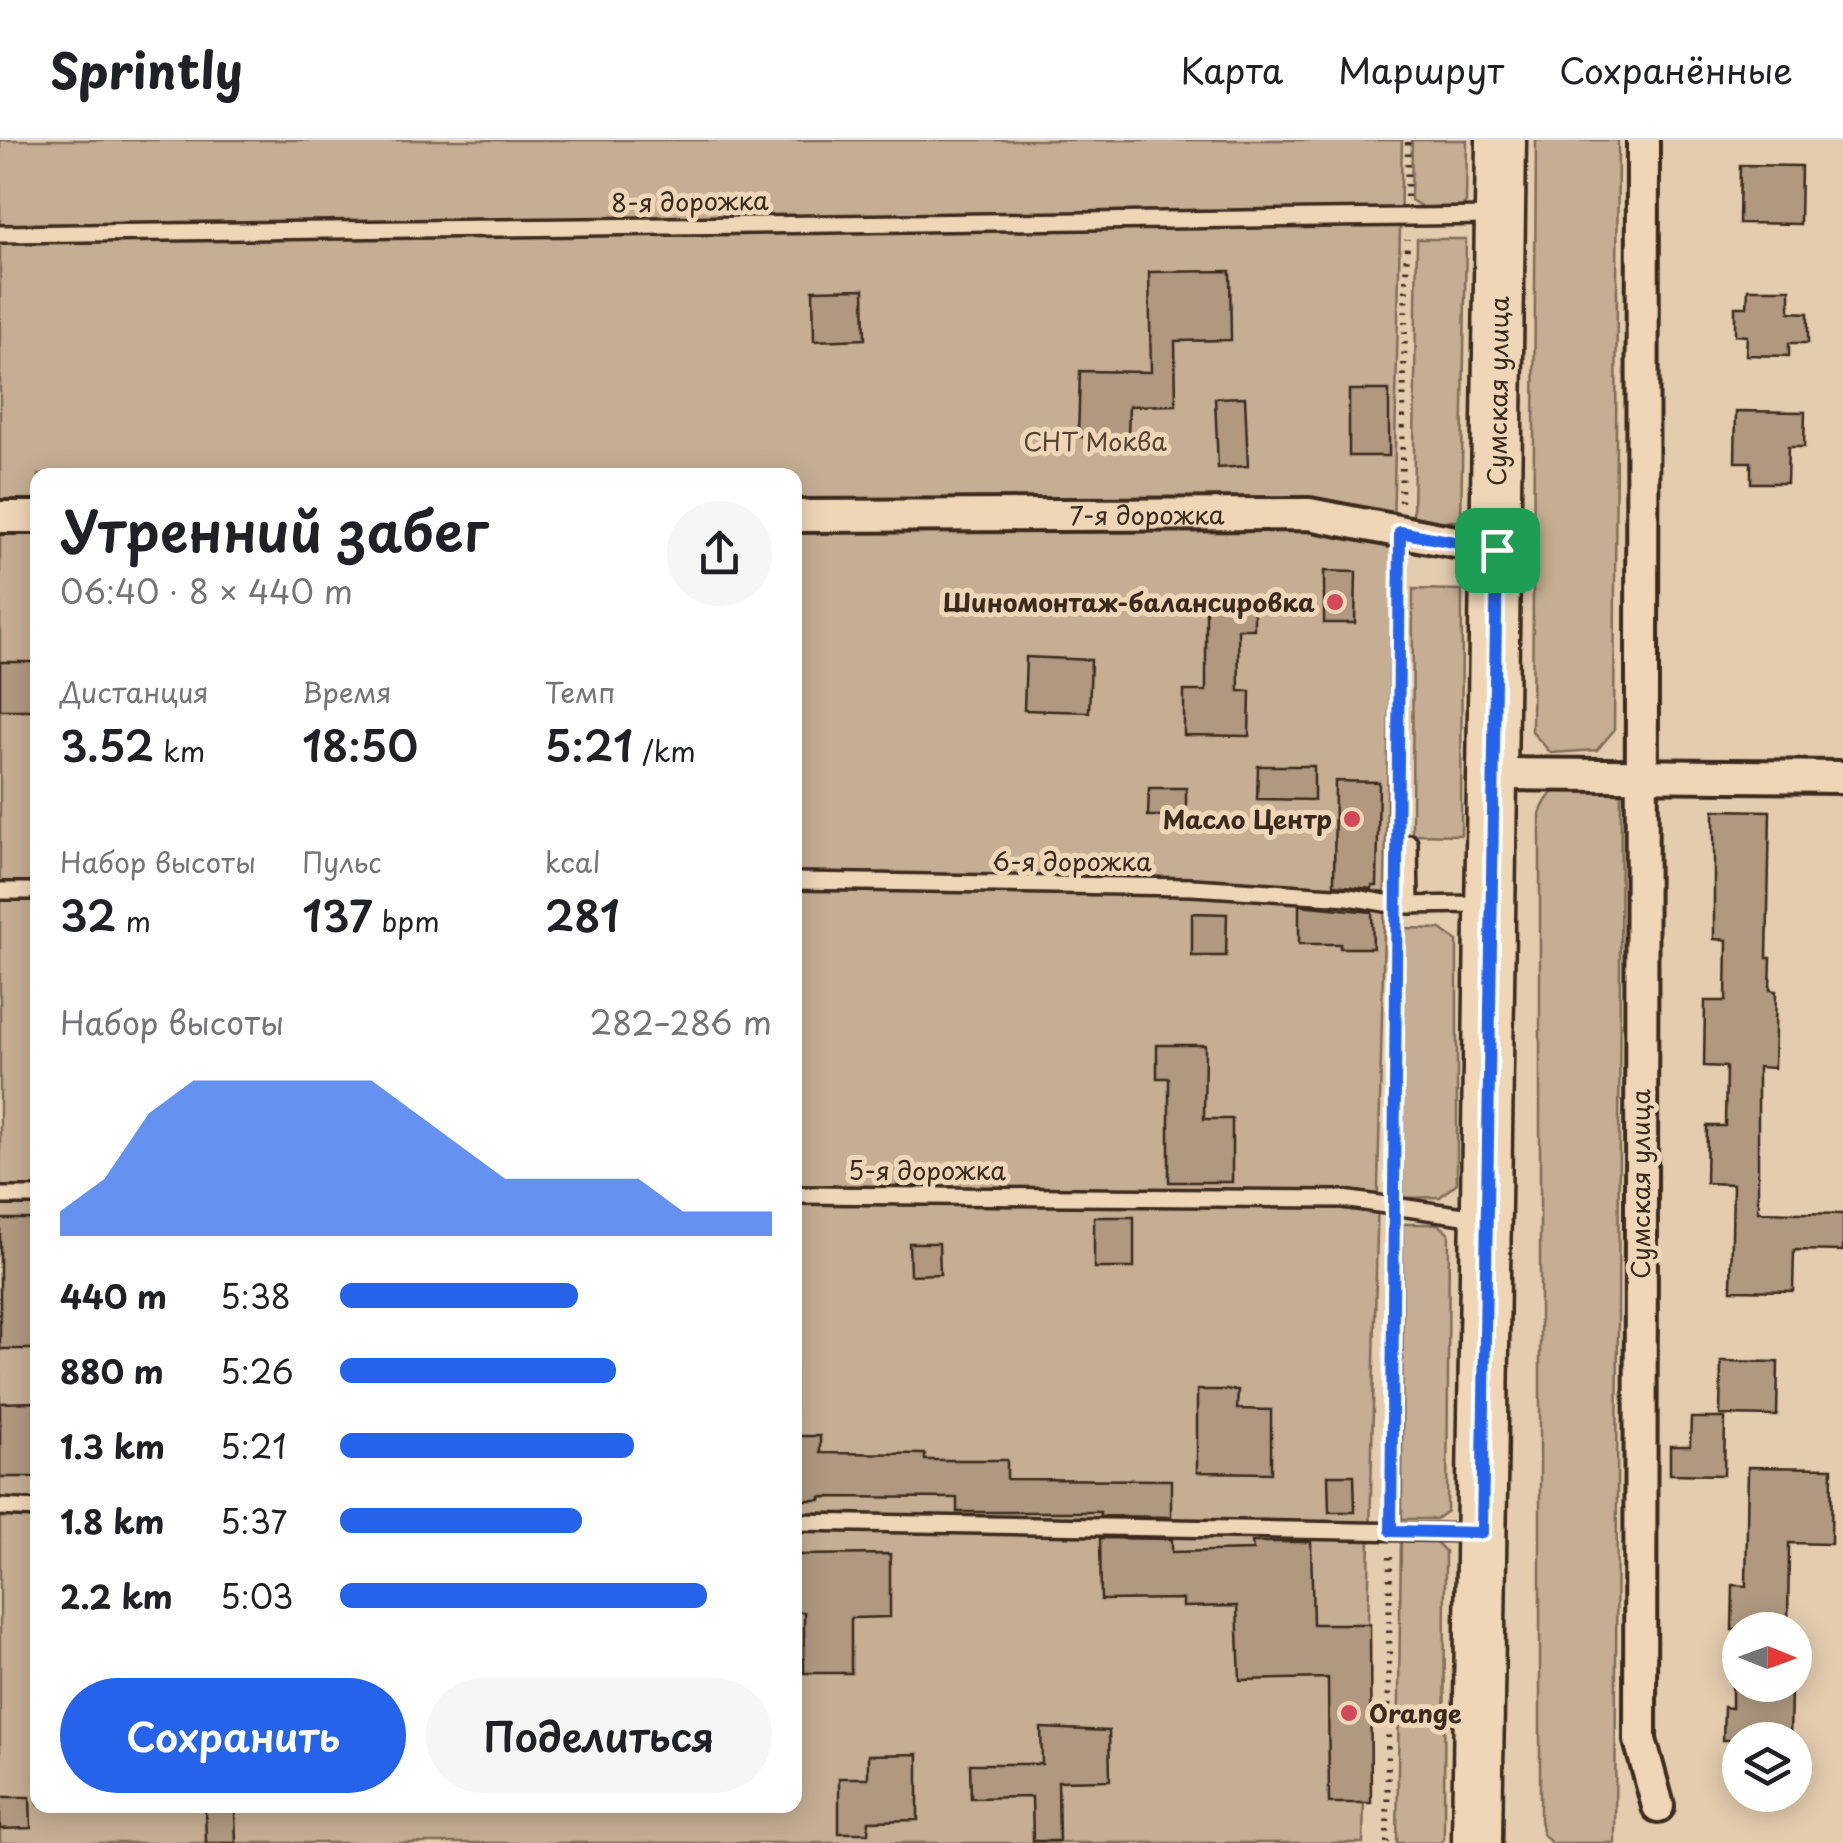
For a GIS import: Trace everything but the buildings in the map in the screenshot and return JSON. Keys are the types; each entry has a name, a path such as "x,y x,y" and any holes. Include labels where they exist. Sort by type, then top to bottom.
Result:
{"main road":[{"name":"Сумская улица","path":"1478,1843 1500,140"}],"street":[{"name":"Сумская улица","path":"1643,140 1640,1740 1658,1806"},
{"name":"7-я дорожка","path":"802,516 1309,514 1497,550"},
{"path":"0,516 30,517"},
{"path":"1494,774 1843,776"}],"lane":[{"name":"8-я дорожка","path":"0,234 1500,216"},
{"path":"1403,844 1404,905"},
{"name":"6-я дорожка","path":"802,881 1192,887 1349,897 1404,905 1492,904"},
{"path":"0,891 30,891"},
{"name":"5-я дорожка","path":"802,1195 1343,1200 1487,1219"},
{"path":"0,1196 30,1196"},
{"path":"0,1507 30,1508"},
{"path":"802,1522 1482,1533"}],"path":[{"path":"1403,844 1400,532 1408,140"},
{"path":"1387,1843 1404,905"}],"green space":[{"name":"СНТ Моква","path":"0,140 1402,140 1363,1843 0,1843"},
{"path":"1412,140 1467,140 1466,203 1454,212 1427,210 1411,200"},
{"path":"1536,140 1618,140 1614,730 1597,750 1551,753 1532,732"},
{"path":"1417,239 1466,239 1461,521 1413,521"},
{"path":"1413,589 1462,590 1461,835 1412,834"},
{"path":"1570,787 1621,789 1615,1843 1551,1843 1543,1834 1540,1820 1540,814 1550,795"},
{"path":"1405,928 1441,929 1457,941 1457,1183 1440,1197 1403,1198"},
{"path":"1403,1224 1438,1224 1449,1233 1447,1511 1436,1519 1402,1519"},
{"path":"1401,1541 1435,1541 1445,1551 1444,1839 1440,1843 1397,1843"}],"place":[{"name":"Шиномонтаж-балансировка","path":"1335,602"},
{"name":"Масло Центр","path":"1352,819"},
{"name":"Orange","path":"1349,1713"}],"route":[{"path":"1400,532 1497,550 1482,1533 1391,1531 1400,532"}]}
